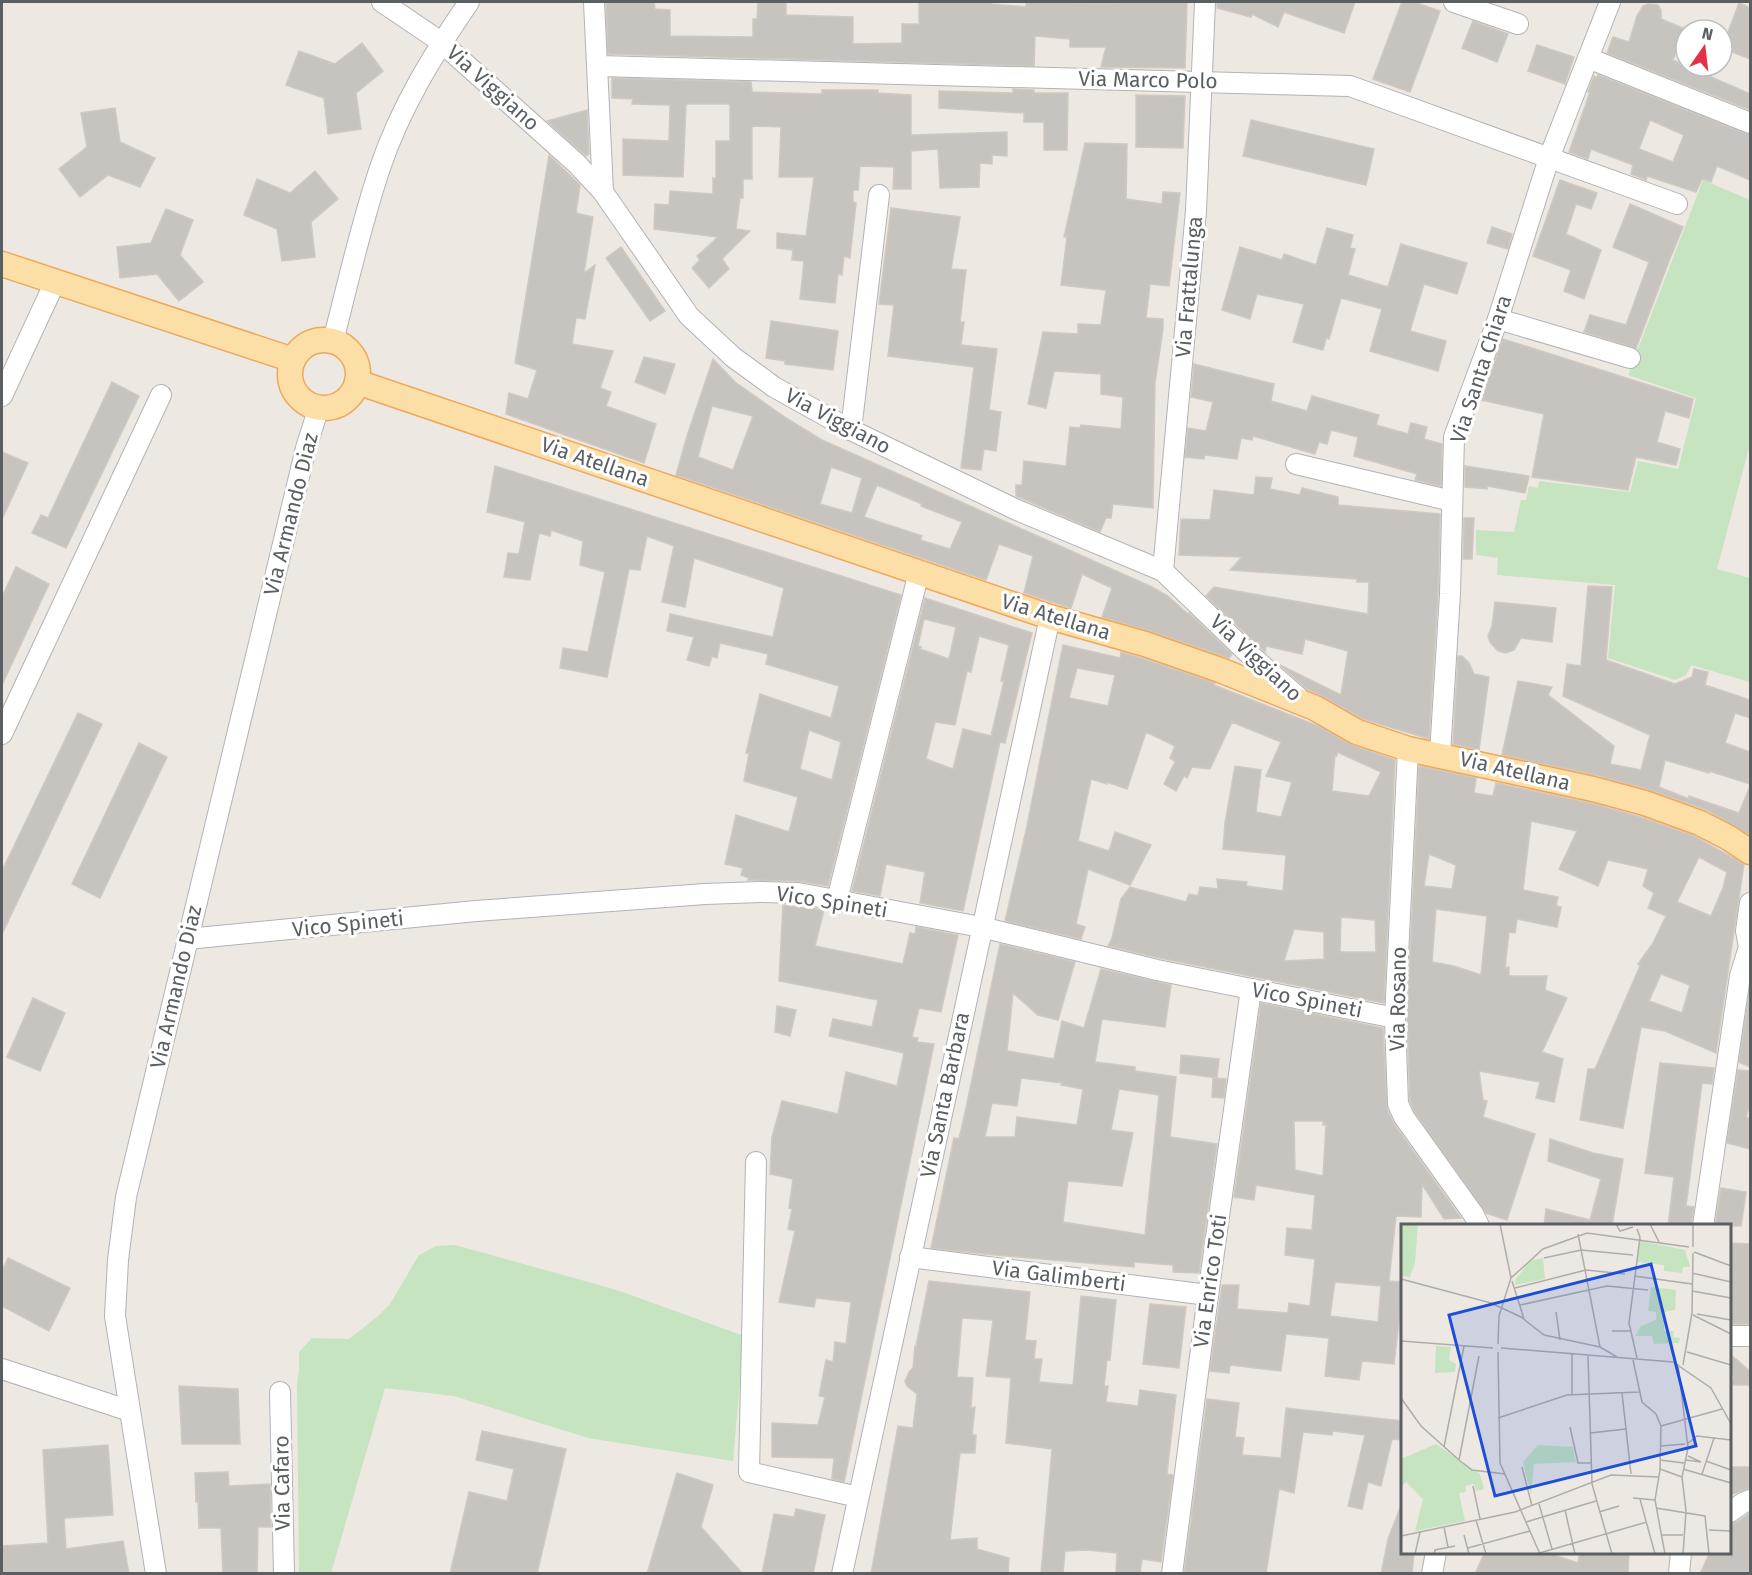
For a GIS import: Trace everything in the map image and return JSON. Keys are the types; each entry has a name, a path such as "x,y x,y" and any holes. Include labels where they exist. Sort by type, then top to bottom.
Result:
{"main road":[{"path":"2,264 293,360"},
{"path":"321,340 333,341 345,347 353,356 358,369 357,382 347,399 329,408 319,407 307,403 297,395 290,372 293,360 300,350 310,343 321,340"},
{"name":"Via Atellana","path":"357,382 1050,617 1145,644 1307,705 1357,732 1408,749 1440,754 1645,803 1700,823 1730,838 1750,852"}],"street":[{"name":"Via Viggiano","path":"382,2 441,42 577,164 603,192 689,316 733,357 774,387 851,430 1017,510 1163,571 1248,653 1307,705"},
{"path":"333,341 380,166 403,113 441,42 469,2"},
{"path":"594,2 603,192"},
{"name":"Via Frattalunga","path":"1163,571 1196,211 1205,2"},
{"path":"1454,2 1518,24"},
{"name":"Via Santa Chiara","path":"1440,754 1450,594 1454,436 1498,319 1549,158 1610,2"},
{"path":"1588,58 1750,123"},
{"name":"Via Marco Polo","path":"598,66 1350,86 1677,204"},
{"path":"851,430 879,195"},
{"path":"2,396 55,282"},
{"path":"1498,319 1630,358"},
{"path":"2,734 161,395"},
{"name":"Via Armando Diaz","path":"156,1574 115,1316 118,1260 126,1197 303,459 319,407"},
{"path":"1296,464 1452,501"},
{"path":"837,900 919,572"},
{"name":"Via Santa Barbara","path":"842,1574 1050,617"},
{"name":"Via Rosano","path":"1408,749 1395,1018 1398,1104 1404,1117 1478,1224"},
{"name":"Vico Spineti","path":"187,939 476,911 705,894 798,893 981,927 1157,970 1395,1018"},
{"path":"1703,1224 1740,976 1750,946 1746,931 1750,903"},
{"name":"Via Enrico Toti","path":"1172,1574 1251,989"},
{"path":"756,1162 749,1472 858,1497"},
{"name":"Via Galimberti","path":"910,1257 1208,1295"},
{"path":"1731,1336 1750,1336"},
{"path":"2,1369 130,1411"},
{"name":"Via Cafaro","path":"280,1392 284,1574"},
{"path":"1731,1511 1750,1500"},
{"path":"1432,1574 1436,1554"},
{"path":"1679,1574 1681,1554"}],"green space":[{"path":"1703,180 1750,200 1750,444 1717,569 1750,578 1750,682 1691,665 1686,675 1675,680 1608,658 1615,585 1497,575 1498,558 1476,555 1476,530 1514,532 1521,500 1526,500 1529,486 1538,488 1539,481 1630,492 1638,461 1678,469 1696,398 1628,375"},
{"path":"455,1245 617,1290 744,1336 733,1461 588,1438 454,1396 385,1388 331,1573 299,1573 297,1384 299,1352 312,1338 349,1339 390,1304 419,1255 436,1246"}],"building":[{"path":"606,2 654,2 655,9 670,10 670,36 753,37 753,19 757,19 758,2 786,2 786,15 853,17 853,44 902,43 902,24 919,24 919,2 992,2 992,4 1026,7 1026,2 1187,2 1185,68 1101,67 1106,47 1070,47 1070,39 1035,36 1034,66 608,54"},
{"path":"1217,2 1355,2 1344,33 1284,12 1278,27 1252,14 1251,17 1217,8"},
{"path":"1402,2 1414,2 1440,11 1410,92 1373,79"},
{"path":"1739,3 1750,8 1750,59 1734,53 1733,18"},
{"path":"1658,5 1661,10 1661,19 1674,24 1674,78 1714,78 1750,94 1750,110 1607,53 1613,37 1629,42 1637,16 1643,6"},
{"path":"1473,21 1508,34 1497,62 1462,48"},
{"path":"362,43 383,71 356,93 361,129 328,134 324,98 286,85 299,51 335,64"},
{"path":"1537,45 1574,57 1565,84 1528,71"},
{"path":"1598,75 1750,135 1750,180 1717,166 1711,182 1702,179 1696,192 1647,176 1646,180 1631,174 1633,165 1591,149 1588,159 1569,152 1594,76 1597,78","holes":["1650,120 1684,135 1673,162 1639,149"]},
{"path":"612,78 751,82 752,92 822,94 822,90 878,90 878,93 911,95 911,135 1007,132 1007,156 992,155 992,164 980,163 979,187 940,188 938,149 911,151 911,189 893,189 894,167 860,166 858,190 853,190 853,202 856,203 850,258 844,256 842,275 838,274 835,303 800,299 804,261 792,260 793,250 777,248 777,233 806,236 814,177 779,177 781,127 752,126 752,179 743,179 743,198 740,198 736,229 750,231 722,259 729,269 709,288 692,268 700,260 697,256 718,237 654,229 655,204 669,205 670,191 713,194 713,178 716,179 716,141 730,141 730,104 686,104 683,177 623,175 623,139 669,141 670,105 632,104 633,99 612,98"},
{"path":"1013,89 1034,90 1034,93 1068,93 1067,150 1044,150 1044,122 1024,122 1024,113 939,108 939,91 1013,93"},
{"path":"1136,95 1185,96 1183,148 1136,147"},
{"path":"115,108 120,142 155,158 140,187 108,175 80,197 59,169 87,147 81,113"},
{"path":"587,110 589,154 586,156 547,121"},
{"path":"1251,120 1374,149 1366,185 1243,156"},
{"path":"1085,143 1127,144 1126,199 1162,204 1163,192 1180,193 1169,286 1150,284 1146,318 1163,319 1155,383 1153,508 1113,504 1111,518 1106,518 1100,532 1016,496 1016,485 1022,485 1024,461 1066,466 1070,427 1080,428 1081,425 1121,429 1123,397 1101,394 1101,374 1054,371 1046,408 1028,404 1043,332 1078,334 1078,324 1101,325 1106,290 1061,285 1067,237 1064,237"},
{"path":"549,155 580,185 576,213 593,217 584,273 595,265 585,319 576,318 572,344 613,351 600,388 611,392 606,406 656,424 644,463 506,414 509,393 528,399 537,370 515,363"},
{"path":"315,171 338,199 311,222 315,257 282,261 277,229 244,215 257,179 290,193"},
{"path":"1560,180 1597,193 1591,209 1576,204 1566,234 1601,250 1584,299 1564,291 1571,270 1533,256"},
{"path":"1630,204 1683,227 1636,348 1584,332 1590,315 1626,325 1649,262 1613,247"},
{"path":"891,208 960,217 951,269 966,270 960,322 964,322 961,345 997,349 989,410 1001,412 996,451 984,449 981,470 961,468 974,367 888,356 894,305 879,304"},
{"path":"166,209 193,220 180,255 203,282 179,301 157,274 120,278 117,247 151,243"},
{"path":"1492,227 1512,234 1508,249 1487,243"},
{"path":"1327,228 1353,235 1350,248 1355,249 1348,275 1388,287 1401,244 1467,263 1457,294 1424,284 1410,331 1446,341 1438,371 1370,351 1382,309 1341,298 1329,339 1326,338 1323,350 1293,342 1304,304 1257,294 1250,319 1222,310 1240,247 1282,260 1284,254 1316,265"},
{"path":"621,247 665,311 650,321 606,258"},
{"path":"771,321 838,331 833,370 785,364 785,361 766,358"},
{"path":"1503,339 1693,399 1689,418 1665,411 1657,442 1680,449 1676,465 1636,457 1628,490 1532,477 1544,414 1481,400"},
{"path":"644,357 675,364 665,394 635,382"},
{"path":"713,359 735,382 822,440 1168,596 1232,654 1229,658 1102,617 1112,588 1082,574 1071,608 1024,593 1033,556 999,544 986,580 676,475","holes":["712,406 753,416 733,470 698,457","831,467 862,478 852,513 820,504","877,485 962,522 950,549 920,540 922,536 864,517"]},
{"path":"1194,364 1274,384 1271,401 1307,411 1312,396 1379,415 1376,425 1408,434 1411,423 1427,427 1424,439 1442,444 1441,486 1415,480 1417,474 1354,456 1358,437 1331,430 1327,444 1319,442 1315,454 1253,436 1252,440 1241,438 1237,459 1205,455 1204,459 1185,457 1188,428 1206,431 1213,402 1191,397"},
{"path":"112,382 139,396 66,548 32,533 41,515 48,518"},
{"path":"2,452 28,463 2,519"},
{"path":"495,466 901,595 828,886 798,881 748,880 749,878 741,875 743,868 725,864 736,815 789,832 798,797 744,781 749,753 746,753 760,694 831,718 839,686 766,664 768,654 720,643 717,658 712,656 709,666 687,660 694,637 667,631 670,614 773,637 784,588 694,558 685,607 662,602 674,546 647,536 640,570 629,569 607,677 560,668 563,648 588,652 605,572 580,565 583,541 551,530 550,536 539,533 530,580 504,577 508,553 519,554 525,522 487,512","holes":["809,730 841,742 832,780 800,769"]},
{"path":"1465,466 1529,476 1525,493 1487,486 1487,489 1465,487"},
{"path":"1256,477 1272,478 1270,489 1300,495 1302,488 1338,497 1338,505 1440,514 1438,593 1429,739 1363,719 1307,689 1280,665 1341,695 1348,651 1305,639 1302,654 1266,646 1265,652 1206,596 1214,587 1368,614 1369,582 1357,582 1357,579 1230,570 1242,557 1179,555 1181,519 1210,520 1214,490 1254,495"},
{"path":"1464,518 1474,518 1472,559 1463,559"},
{"path":"16,567 49,584 2,685 2,597"},
{"path":"1588,586 1612,587 1606,660 1675,684 1692,677 1694,669 1708,672 1705,685 1750,700 1750,718 1735,713 1725,743 1750,752 1750,784 1665,760 1659,787 1689,799 1689,796 1739,813 1750,786 1750,835 1707,810 1650,790 1596,775 1502,755 1518,681 1552,687 1548,695 1614,746 1610,764 1641,770 1650,735 1563,696 1567,664 1581,666"},
{"path":"925,598 1032,633 1005,743 1000,742 963,911 920,903 925,872 886,864 880,896 852,891","holes":["924,619 956,627 949,659 920,649 921,647 918,646","979,636 1009,645 1001,681 1004,681 991,736 963,729 953,769 926,759 935,722 955,725 967,671 971,672"]},
{"path":"1495,602 1556,608 1552,642 1521,638 1514,650 1506,653 1498,651 1488,636 1492,626"},
{"path":"1063,645 1120,658 1121,652 1215,683 1214,685 1318,726 1352,745 1395,760 1384,1003 1108,946 1121,899 1130,887 1186,902 1189,894 1198,896 1200,887 1218,889 1217,879 1247,882 1246,886 1283,891 1286,855 1223,849 1235,766 1261,770 1256,812 1281,817 1292,782 1266,776 1281,742 1232,722 1210,769 1192,767 1187,778 1184,776 1176,791 1164,784 1175,762 1170,758 1175,746 1146,732 1127,789 1091,779 1078,841 1109,851 1115,832 1151,845 1130,885 1088,869 1076,924 1085,927 1081,939 1005,921 1027,826","holes":["1077,668 1115,675 1108,706 1069,698","1337,752 1381,772 1369,796 1332,791 1335,755 1337,756","1341,917 1375,920 1376,952 1340,952","1294,929 1324,932 1324,959 1284,961"]},
{"path":"1458,656 1462,656 1469,663 1474,674 1489,677 1479,750 1453,744"},
{"path":"78,713 102,724 2,934 2,871"},
{"path":"139,743 167,757 100,898 72,884"},
{"path":"1419,766 1476,778 1474,793 1493,796 1496,783 1590,803 1641,817 1694,836 1744,864 1716,1053 1665,1031 1641,1027 1623,1128 1580,1120 1588,1069 1595,1069 1640,966 1638,964 1653,943 1666,916 1648,908 1654,893 1643,886 1648,869 1608,860 1598,886 1559,869 1577,831 1531,821 1523,890 1558,897 1556,906 1561,907 1557,927 1517,919 1515,933 1509,932 1505,968 1509,967 1509,976 1547,976 1545,990 1567,998 1542,1052 1563,1059 1554,1102 1536,1098 1540,1082 1479,1071 1483,1100 1487,1101 1483,1117 1535,1134 1507,1220 1486,1213 1414,1111 1410,1101 1407,1018","holes":["1429,854 1456,865 1452,889 1424,886","1699,857 1727,872 1711,916 1677,902","1436,909 1487,916 1481,975 1432,962","1661,974 1690,985 1682,1013 1649,1001"]},
{"path":"783,905 824,910 815,946 903,964 910,933 915,934 916,927 958,935 941,1012 919,1008 912,1037 918,1038 917,1042 934,1044 844,1482 832,1479 834,1458 772,1457 772,1423 818,1425 825,1397 819,1396 826,1360 833,1362 835,1342 846,1344 851,1302 816,1298 814,1307 779,1302 795,1231 788,1229 792,1209 789,1208 793,1179 770,1174 772,1137 782,1101 838,1114 846,1072 897,1086 904,1053 829,1036 833,1019 872,1027 878,1000 779,981"},
{"path":"1000,944 1075,962 1058,1020 1038,1015 1013,993 1007,1051 1054,1059 1062,1021 1084,1028 1101,969 1171,985 1165,1027 1102,1019 1095,1062 1135,1067 1135,1071 1176,1077 1170,1137 1217,1144 1199,1273 1173,1272 1173,1265 1134,1262 1134,1267 931,1248 954,1138 959,1139","holes":["1021,1078 1062,1083 1061,1085 1083,1089 1077,1125 1017,1117 1015,1137 985,1137 992,1103 1017,1106","1119,1089 1159,1095 1145,1235 1063,1222 1068,1181 1122,1186 1133,1133 1111,1130"]},
{"path":"1750,989 1750,1067 1739,1062"},
{"path":"33,998 65,1013 40,1071 7,1057"},
{"path":"1261,1003 1383,1028 1387,1109 1394,1124 1461,1218 1444,1219 1422,1184 1421,1217 1396,1216 1389,1281 1401,1282 1401,1304 1394,1364 1362,1361 1359,1380 1325,1376 1329,1338 1286,1334 1281,1371 1230,1365 1229,1373 1210,1371 1222,1285 1239,1285 1237,1309 1288,1313 1289,1303 1310,1306 1315,1259 1285,1255 1287,1228 1312,1230 1315,1195 1256,1185 1254,1200 1234,1197","holes":["1294,1121 1323,1121 1323,1125 1326,1125 1323,1176 1295,1170","1335,1282 1381,1286 1378,1322 1330,1316"]},
{"path":"777,1006 796,1010 790,1036 775,1032"},
{"path":"1181,1055 1219,1059 1217,1078 1180,1073"},
{"path":"1660,1063 1714,1068 1712,1084 1702,1083 1686,1206 1694,1207 1691,1224 1668,1224 1674,1177 1645,1173"},
{"path":"1738,1070 1750,1071 1750,1104 1746,1117 1750,1119 1750,1149 1727,1143"},
{"path":"1213,1078 1226,1079 1224,1098 1212,1097"},
{"path":"1550,1139 1593,1153 1623,1159 1612,1224 1544,1224 1546,1209 1590,1220 1601,1179 1548,1161"},
{"path":"1721,1188 1746,1192 1741,1226 1715,1224"},
{"path":"1731,1243 1750,1244 1750,1324 1731,1324"},
{"path":"8,1258 70,1288 49,1331 2,1306 2,1271"},
{"path":"929,1281 1030,1292 1025,1340 1036,1341 1034,1359 1042,1359 1039,1382 1073,1385 1081,1296 1116,1300 1110,1360 1107,1360 1104,1386 1108,1386 1106,1402 1138,1406 1140,1390 1176,1395 1167,1474 1173,1475 1161,1562 1142,1559 1140,1574 1116,1574 1117,1553 1087,1550 1065,1551 1063,1574 1041,1574 1052,1449 1006,1443 1011,1378 986,1376 993,1320 962,1318 957,1377 973,1378 971,1408 975,1407 972,1435 976,1435 975,1453 960,1453 950,1540 977,1538 977,1549 1009,1558 1008,1574 871,1574 898,1426 913,1428 917,1394 907,1386 905,1381 913,1368 915,1346"},
{"path":"1150,1304 1186,1307 1179,1368 1143,1364"},
{"path":"1731,1355 1750,1371 1750,1385 1731,1385 1734,1376 1731,1374"},
{"path":"179,1386 238,1389 240,1444 182,1444"},
{"path":"1207,1399 1239,1403 1235,1437 1244,1438 1242,1455 1281,1458 1286,1408 1401,1421 1401,1440 1392,1439 1381,1486 1368,1482 1362,1509 1348,1506 1365,1435 1333,1431 1332,1435 1303,1432 1294,1493 1279,1489 1266,1574 1184,1574"},
{"path":"482,1431 566,1449 537,1574 450,1574 469,1492 507,1501 514,1469 476,1460"},
{"path":"108,1445 113,1515 64,1518 66,1549 123,1541 129,1574 2,1574 2,1546 48,1543 43,1450"},
{"path":"1731,1467 1750,1467 1750,1488 1731,1495"},
{"path":"228,1472 229,1486 270,1484 271,1527 258,1527 257,1574 223,1574 221,1528 199,1528 195,1473"},
{"path":"677,1473 713,1485 701,1527 743,1574 647,1574"},
{"path":"1401,1506 1401,1554 1414,1554 1412,1574 1381,1574 1388,1539"},
{"path":"796,1509 825,1515 813,1574 762,1574 774,1514 794,1517"},
{"path":"1750,1513 1750,1574 1700,1574 1709,1554 1731,1554 1731,1524"},
{"path":"1484,1554 1551,1554 1578,1563 1580,1554 1629,1554 1628,1574 1475,1574"}]}
